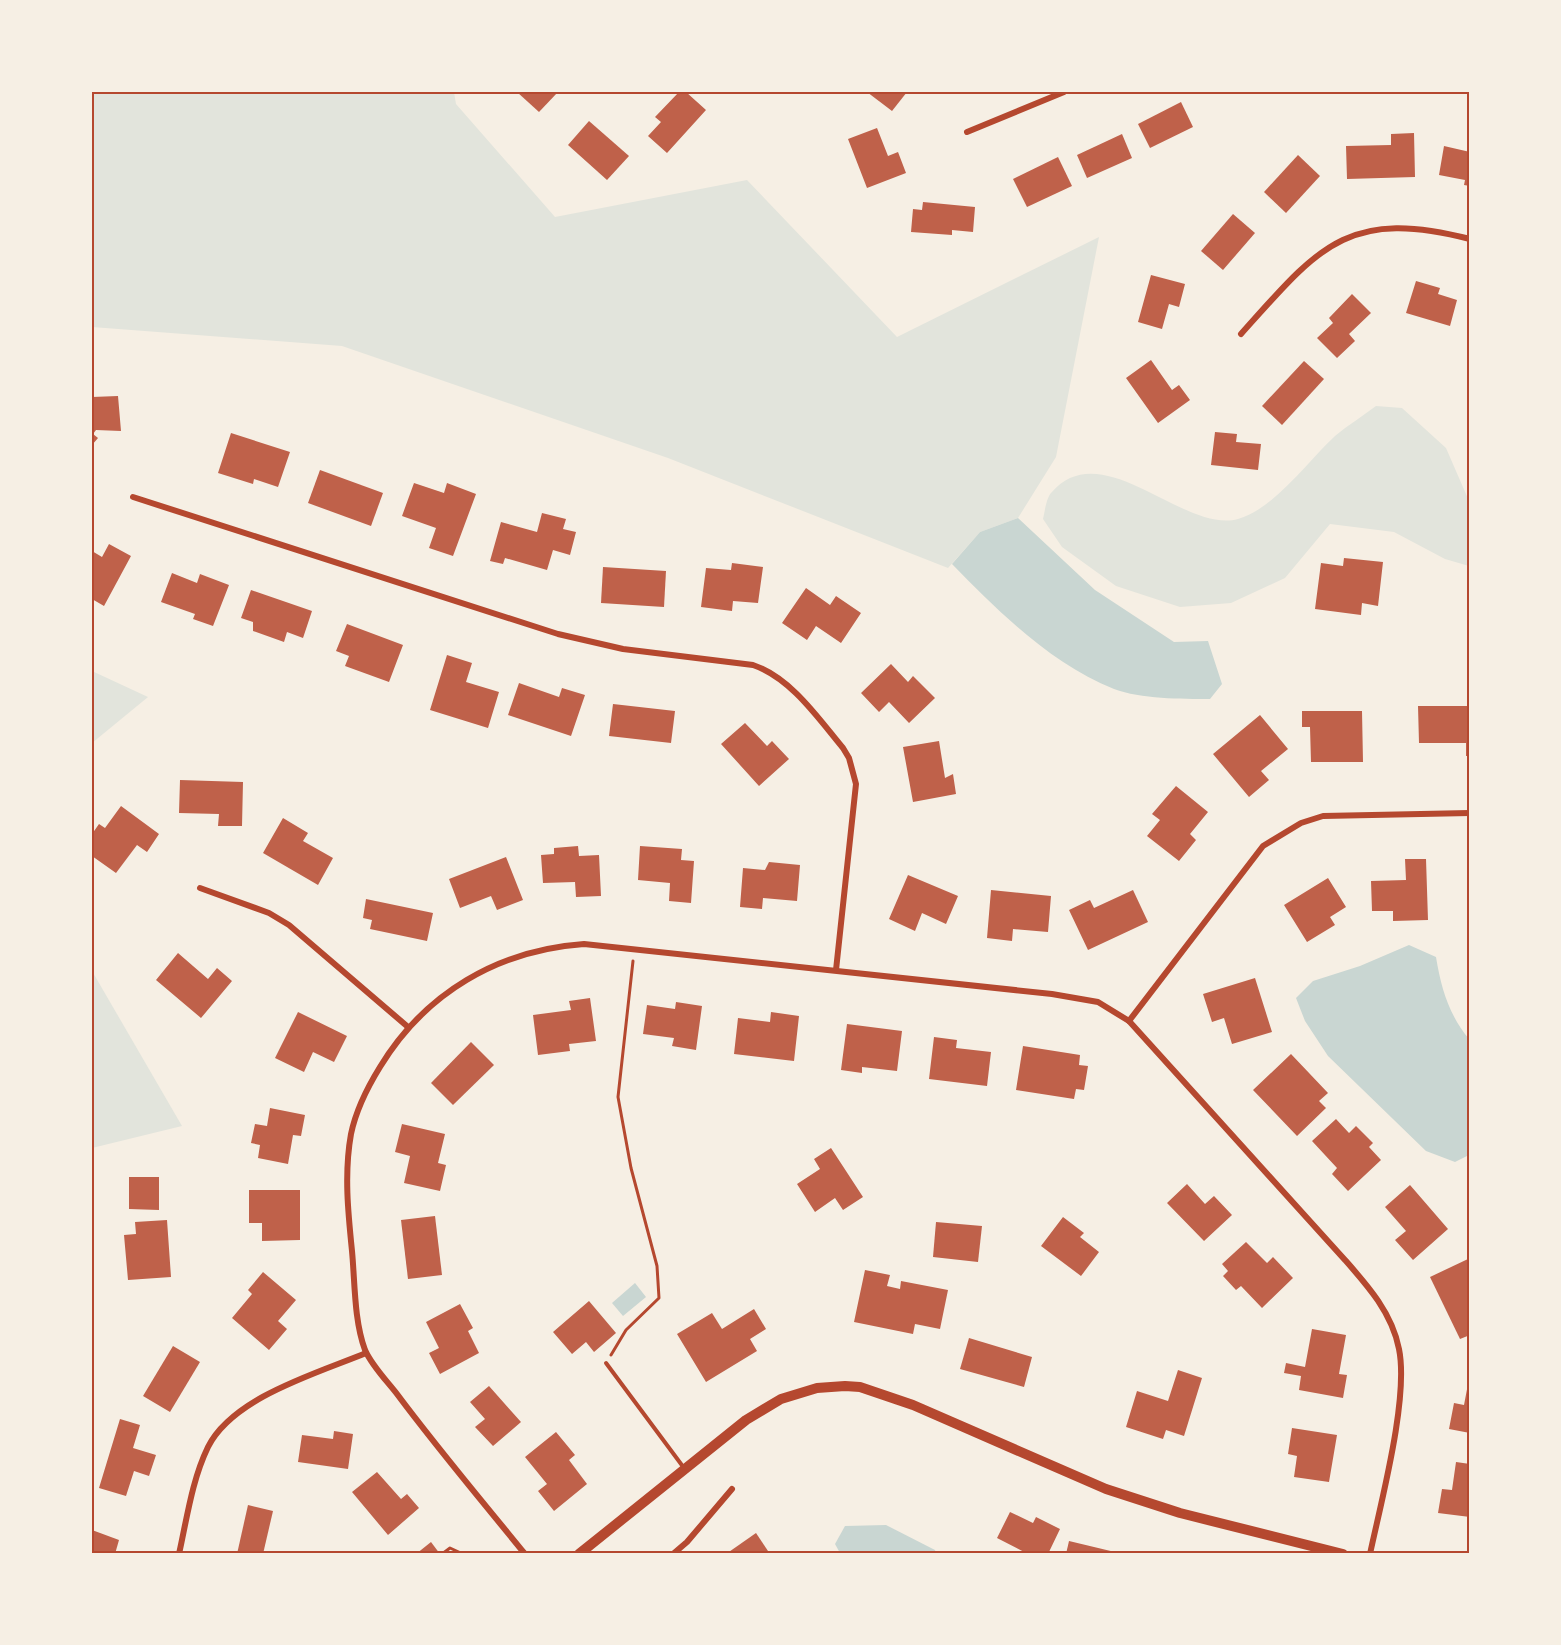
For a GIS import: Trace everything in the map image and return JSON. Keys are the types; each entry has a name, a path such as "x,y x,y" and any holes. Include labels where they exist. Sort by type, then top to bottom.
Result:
{"street":[{"path":"967,132 1064,92"},
{"path":"1241,334 1286,283 1316,256 1347,236 1384,227 1427,228 1470,239"},
{"path":"133,497 558,634 623,649 753,665 764,669 787,686 843,748 849,758 856,783 855,811 836,970"},
{"path":"1129,1021 1250,861 1274,837 1301,823 1323,816 1470,813"},
{"path":"200,888 269,913 289,925 408,1027"},
{"path":"525,1554 411,1413 366,1353 357,1305 346,1184 351,1133 366,1091 396,1041 408,1027 435,1001 466,980 527,952 584,944 1080,998 1111,1008 1129,1021 1376,1295 1390,1322 1399,1349 1401,1372 1392,1443 1371,1554"},
{"path":"179,1554 195,1479 208,1446 219,1431 247,1406 366,1353"},
{"path":"579,1554 746,1420 782,1399 817,1388 860,1387 914,1406 1106,1489 1180,1514 1343,1554"},
{"path":"673,1554 687,1542 732,1489"}],"lane":[{"path":"606,1363 684,1468"}],"path":[{"path":"606,1363 626,1330 659,1298 657,1266 631,1168 618,1097 634,948"},
{"path":"442,1554 450,1548 463,1554"}],"shaded area":[{"path":"92,92 454,92 456,104 555,217 747,180 897,337 1099,237 1056,457 1018,518 980,532 948,568 668,458 342,346 92,327"},
{"path":"1376,406 1402,408 1446,448 1469,501 1469,566 1445,559 1394,532 1330,524 1285,578 1231,603 1180,607 1116,586 1062,547 1043,519 1051,493 1071,478 1094,474 1118,479 1193,513 1216,520 1238,519 1265,505 1290,483 1335,436"},
{"path":"1018,518 1095,590 1174,642 1208,641 1222,684 1210,699 1136,695 1114,689 1091,678 1069,666 1027,635 952,564 980,532"},
{"path":"92,671 148,697 92,743"},
{"path":"1409,945 1436,957 1447,1001 1469,1039 1469,1155 1455,1162 1426,1151 1328,1056 1305,1021 1296,998 1313,981 1360,966"},
{"path":"92,971 182,1126 92,1148"},
{"path":"635,1283 646,1297 623,1316 612,1303"},
{"path":"886,1525 935,1550 936,1553 840,1553 835,1544 845,1526"}],"building":[{"path":"517,92 558,92 539,112"},
{"path":"679,92 686,92 706,110 667,153 648,136 661,122 655,117"},
{"path":"867,92 907,92 892,111"},
{"path":"1181,102 1193,127 1150,148 1138,124"},
{"path":"589,121 629,156 607,180 568,145"},
{"path":"877,128 888,156 898,152 906,173 867,188 848,139"},
{"path":"1414,133 1415,177 1347,179 1346,146 1391,145 1391,134"},
{"path":"1122,134 1132,158 1087,178 1077,155"},
{"path":"1444,146 1470,152 1470,186 1464,185 1465,180 1439,175"},
{"path":"1298,155 1320,176 1286,213 1264,192"},
{"path":"1058,157 1072,186 1027,207 1013,179"},
{"path":"923,202 975,207 973,232 952,230 952,235 911,232 913,209 922,210"},
{"path":"1233,214 1255,233 1223,270 1201,251"},
{"path":"1151,275 1185,284 1179,307 1169,304 1162,329 1138,322"},
{"path":"1416,281 1440,288 1438,294 1457,300 1450,326 1406,313"},
{"path":"1352,294 1371,313 1349,334 1355,341 1337,358 1317,338 1333,323 1329,318"},
{"path":"1151,360 1172,390 1179,385 1190,400 1158,423 1126,378"},
{"path":"1304,361 1324,379 1282,425 1262,406"},
{"path":"118,396 121,431 96,430 93,434 98,438 92,445 92,397"},
{"path":"1215,432 1237,434 1236,442 1261,444 1258,470 1211,465"},
{"path":"231,433 290,452 278,487 254,479 253,484 218,473"},
{"path":"320,470 383,493 371,526 308,503"},
{"path":"414,483 444,493 447,483 476,494 453,556 429,548 436,528 402,516"},
{"path":"542,513 566,519 563,529 576,532 570,555 553,550 547,570 505,558 503,564 490,561 501,522 537,532"},
{"path":"109,544 131,556 104,606 92,599 92,551 102,557"},
{"path":"1344,558 1383,562 1378,606 1362,603 1361,615 1315,609 1321,563 1343,566"},
{"path":"732,563 763,567 758,603 733,601 732,611 701,607 706,568 731,570"},
{"path":"603,567 666,571 664,607 601,603"},
{"path":"172,573 197,583 200,574 229,585 213,626 193,619 195,614 161,602"},
{"path":"806,588 830,605 836,596 861,613 841,643 816,626 807,640 782,623"},
{"path":"251,590 312,611 303,638 287,632 284,642 253,631 253,622 241,618"},
{"path":"347,624 403,645 389,682 345,666 349,656 336,651"},
{"path":"447,655 472,663 466,682 499,692 488,728 430,710"},
{"path":"891,664 908,682 913,676 935,698 909,723 889,702 879,712 861,693"},
{"path":"519,683 559,697 562,688 585,695 571,736 508,715"},
{"path":"613,704 675,711 671,743 609,736"},
{"path":"1418,706 1470,706 1470,756 1466,756 1466,743 1419,743"},
{"path":"1302,711 1362,711 1363,762 1311,762 1310,727 1302,727"},
{"path":"1260,715 1288,749 1261,771 1269,780 1249,797 1213,754"},
{"path":"745,723 767,746 772,741 789,759 759,786 721,744"},
{"path":"939,741 945,778 953,774 956,794 913,802 903,747"},
{"path":"180,780 243,782 242,826 218,826 219,814 179,813"},
{"path":"1176,786 1208,812 1190,834 1196,840 1179,861 1147,836 1160,820 1152,814"},
{"path":"121,806 159,834 147,852 137,845 116,873 92,856 92,834 99,824 105,828"},
{"path":"283,818 308,833 303,841 333,858 318,885 263,853"},
{"path":"578,846 579,856 599,855 601,896 576,897 575,882 543,883 541,855 554,854 554,848"},
{"path":"640,846 682,849 681,860 694,861 691,903 669,901 670,883 638,880"},
{"path":"506,857 523,900 497,910 491,896 460,908 449,879"},
{"path":"1405,859 1426,859 1428,920 1393,921 1393,911 1372,911 1371,881 1406,880"},
{"path":"769,862 800,865 797,901 763,898 762,909 740,907 743,868 765,870"},
{"path":"908,875 958,896 946,924 922,913 915,931 889,919"},
{"path":"1328,878 1346,907 1330,917 1335,925 1307,942 1284,905"},
{"path":"991,890 1051,896 1048,932 1013,929 1012,941 987,938"},
{"path":"1133,890 1148,922 1088,950 1069,910 1090,900 1094,908"},
{"path":"366,899 433,913 427,941 370,929 372,920 363,918"},
{"path":"178,953 208,979 217,968 232,981 201,1018 156,980"},
{"path":"1255,978 1272,1032 1232,1044 1224,1018 1212,1022 1203,994"},
{"path":"590,998 596,1041 569,1044 570,1051 538,1055 533,1015 571,1010 569,1001"},
{"path":"676,1002 702,1006 696,1050 672,1046 674,1038 643,1034 647,1005 675,1009"},
{"path":"298,1012 347,1036 334,1062 313,1052 304,1072 275,1058"},
{"path":"771,1012 799,1016 794,1061 734,1054 738,1018 770,1022"},
{"path":"847,1024 902,1031 897,1071 862,1067 862,1073 841,1070"},
{"path":"934,1037 957,1040 956,1048 991,1052 987,1086 929,1079"},
{"path":"471,1042 494,1065 453,1105 431,1083"},
{"path":"1023,1046 1080,1055 1079,1065 1088,1066 1084,1090 1076,1089 1074,1099 1016,1090"},
{"path":"1291,1054 1328,1093 1319,1101 1326,1108 1297,1136 1253,1090"},
{"path":"270,1108 305,1115 301,1136 293,1135 288,1164 258,1158 260,1145 251,1143 255,1124 267,1126"},
{"path":"1336,1119 1349,1133 1356,1126 1373,1143 1369,1147 1381,1160 1348,1191 1332,1174 1337,1168 1312,1141"},
{"path":"402,1124 445,1134 438,1163 446,1165 440,1191 404,1183 410,1156 395,1152"},
{"path":"831,1148 863,1197 843,1210 835,1198 815,1212 797,1184 820,1169 814,1159"},
{"path":"129,1177 159,1177 159,1210 129,1209"},
{"path":"1187,1184 1205,1204 1214,1196 1232,1215 1204,1241 1167,1203"},
{"path":"1410,1185 1448,1229 1413,1260 1395,1240 1406,1231 1385,1207"},
{"path":"249,1190 300,1190 300,1240 262,1241 262,1223 249,1223"},
{"path":"435,1216 442,1275 408,1279 401,1220"},
{"path":"1063,1217 1084,1233 1080,1237 1099,1252 1081,1276 1041,1246"},
{"path":"167,1220 171,1277 128,1280 124,1235 136,1234 135,1222"},
{"path":"936,1222 982,1226 978,1262 933,1257"},
{"path":"1246,1242 1267,1263 1273,1257 1293,1278 1262,1308 1241,1286 1236,1290 1223,1276 1228,1271 1222,1264"},
{"path":"1468,1259 1470,1335 1460,1339 1430,1277"},
{"path":"865,1270 890,1275 887,1286 900,1289 901,1281 948,1290 940,1329 915,1324 913,1334 854,1322"},
{"path":"263,1272 296,1300 278,1321 287,1329 269,1350 232,1318 252,1294 248,1290"},
{"path":"589,1301 616,1333 594,1352 586,1342 572,1354 553,1332"},
{"path":"460,1304 473,1328 468,1331 479,1353 440,1374 429,1353 439,1348 426,1322"},
{"path":"754,1309 766,1329 750,1339 757,1351 706,1382 677,1334 712,1313 722,1329"},
{"path":"1312,1329 1346,1335 1339,1374 1347,1375 1343,1398 1299,1390 1301,1376 1284,1373 1286,1363 1305,1367"},
{"path":"969,1338 1032,1357 1024,1387 960,1369"},
{"path":"173,1346 200,1362 170,1412 143,1396"},
{"path":"1178,1370 1202,1378 1184,1436 1166,1430 1163,1439 1126,1427 1137,1391 1168,1401"},
{"path":"1468,1384 1470,1385 1470,1433 1449,1429 1454,1403 1464,1405"},
{"path":"489,1386 521,1422 493,1446 475,1427 485,1419 470,1402"},
{"path":"120,1419 140,1425 133,1448 156,1455 149,1476 134,1471 126,1496 99,1488"},
{"path":"1292,1428 1337,1435 1329,1482 1294,1477 1297,1456 1288,1454"},
{"path":"334,1431 353,1434 348,1469 298,1462 302,1435 333,1439"},
{"path":"556,1432 575,1455 569,1460 587,1484 554,1511 538,1491 547,1484 525,1457"},
{"path":"1456,1462 1470,1464 1470,1517 1438,1513 1442,1489 1452,1490"},
{"path":"377,1472 401,1499 407,1494 419,1508 388,1535 352,1492"},
{"path":"248,1505 273,1511 263,1554 237,1554"},
{"path":"1010,1512 1033,1523 1036,1517 1060,1529 1048,1554 1028,1554 997,1538"},
{"path":"92,1530 119,1540 115,1554 92,1554"},
{"path":"756,1533 770,1554 726,1554"},
{"path":"1069,1541 1119,1553 1119,1554 1066,1554"},
{"path":"431,1542 440,1554 416,1554"}]}
